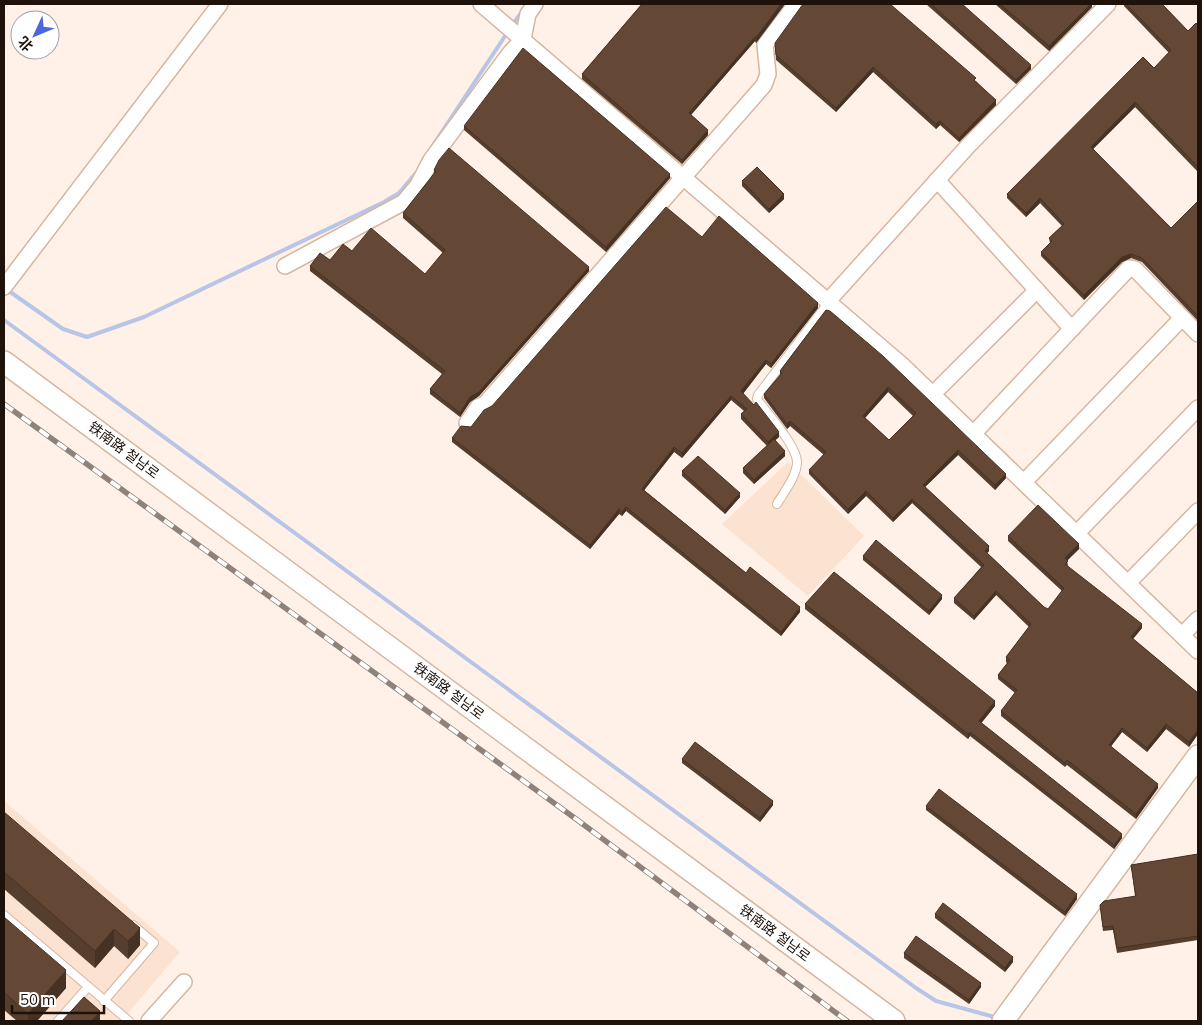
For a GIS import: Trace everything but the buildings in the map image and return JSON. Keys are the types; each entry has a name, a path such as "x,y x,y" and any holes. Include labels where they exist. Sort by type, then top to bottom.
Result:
{"street":[{"path":"6,284 220,4"},
{"path":"481,4 683,176 933,394 1198,651"},
{"path":"285,266 404,202 418,185 431,160 510,53 513,31 535,4"},
{"path":"467,423 478,407 491,396 764,84 768,74 765,45 796,4"},
{"path":"828,302 938,180 1108,4"},
{"path":"938,180 1072,329"},
{"path":"974,433 1129,268 1135,269 1198,334"},
{"path":"933,394 1037,290"},
{"path":"1024,482 1182,318"},
{"name":"铁南路 철남로","path":"4,362 894,1021"},
{"path":"1077,533 1198,408"},
{"path":"1128,583 1198,511"},
{"path":"1182,635 1198,619"},
{"path":"1006,1017 1198,756"},
{"path":"149,1021 184,982"}],"lane":[{"path":"777,504 792,477 797,461 790,445 757,399 758,394 828,302"},
{"path":"4,915 128,1021"},
{"path":"104,1001 154,943 124,917"},
{"path":"58,1021 88,987"}],"shaded area":[{"path":"788,462 864,536 808,596 722,524"},
{"path":"4,801 180,952 121,1021 4,1021"}],"waterway":[{"path":"511,27 523,10"},
{"path":"426,156 507,33"},
{"path":"6,289 63,329 87,337 144,317 384,202 399,193 416,173"},
{"path":"4,320 916,988 936,1001 998,1018"}],"railway":[{"path":"4,404 576,819 847,1021"}]}
